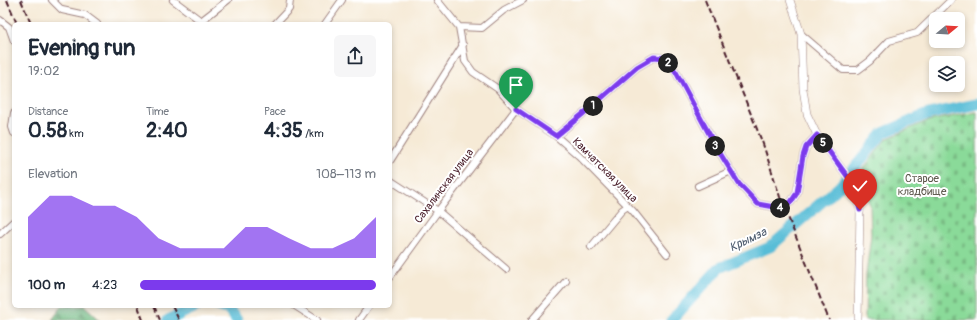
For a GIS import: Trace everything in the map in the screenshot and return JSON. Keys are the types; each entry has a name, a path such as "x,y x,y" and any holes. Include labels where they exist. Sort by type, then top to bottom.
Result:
{"street":[{"path":"52,0 62,10 85,15 94,22"},
{"path":"173,0 201,21 228,0"},
{"path":"277,22 289,9 290,0"},
{"path":"326,22 342,0"},
{"path":"437,0 460,27 482,28 504,10 524,0"},
{"path":"790,0 800,34 803,89 807,114 817,135 853,184 860,210 858,320"},
{"path":"800,34 842,70 858,70 870,61 889,41 917,33 951,0"},
{"path":"0,20 9,27 12,35"},
{"name":"Камчатская улица","path":"460,27 465,60 473,72 498,89 516,109 556,136 579,156 628,206 667,254"},
{"path":"392,158 463,45"},
{"path":"556,136 637,67 654,57 665,58 676,72 715,145 739,184 758,204 780,208 791,202 797,193 803,156 806,147 817,135"},
{"name":"Сахалинская улица","path":"392,274 516,109"},
{"path":"698,186 731,171"},
{"path":"392,181 438,211 506,269"},
{"path":"591,247 622,210 628,206"},
{"path":"0,234 12,223"},
{"path":"532,320 566,281"},
{"path":"298,308 317,320"},
{"path":"359,320 368,308"}],"green space":[{"name":"Старое кладбище","path":"977,112 977,320 865,320 866,275 871,235 870,205 859,174 886,139 927,121"},
{"path":"61,308 87,308 100,320 52,320"}],"waterway":[{"name":"Крымза","path":"672,320 719,268 770,247 839,187 883,133 925,115 977,104"},
{"name":"Крымза","path":"168,320 194,308"},
{"name":"Крымза","path":"224,308 229,310 237,320"}],"railway":[{"path":"7,0 16,22"},
{"path":"21,0 30,22"},
{"path":"705,0 763,144 780,197 829,320"},
{"path":"139,308 143,320"},
{"path":"155,308 160,320"},
{"path":"173,308 179,320"}],"route":[{"path":"516,109 556,136 637,67 654,57 665,58 676,72 715,145 739,184 758,204 780,208 791,202 797,193 803,156 806,147 817,135 853,184 860,210"}]}
